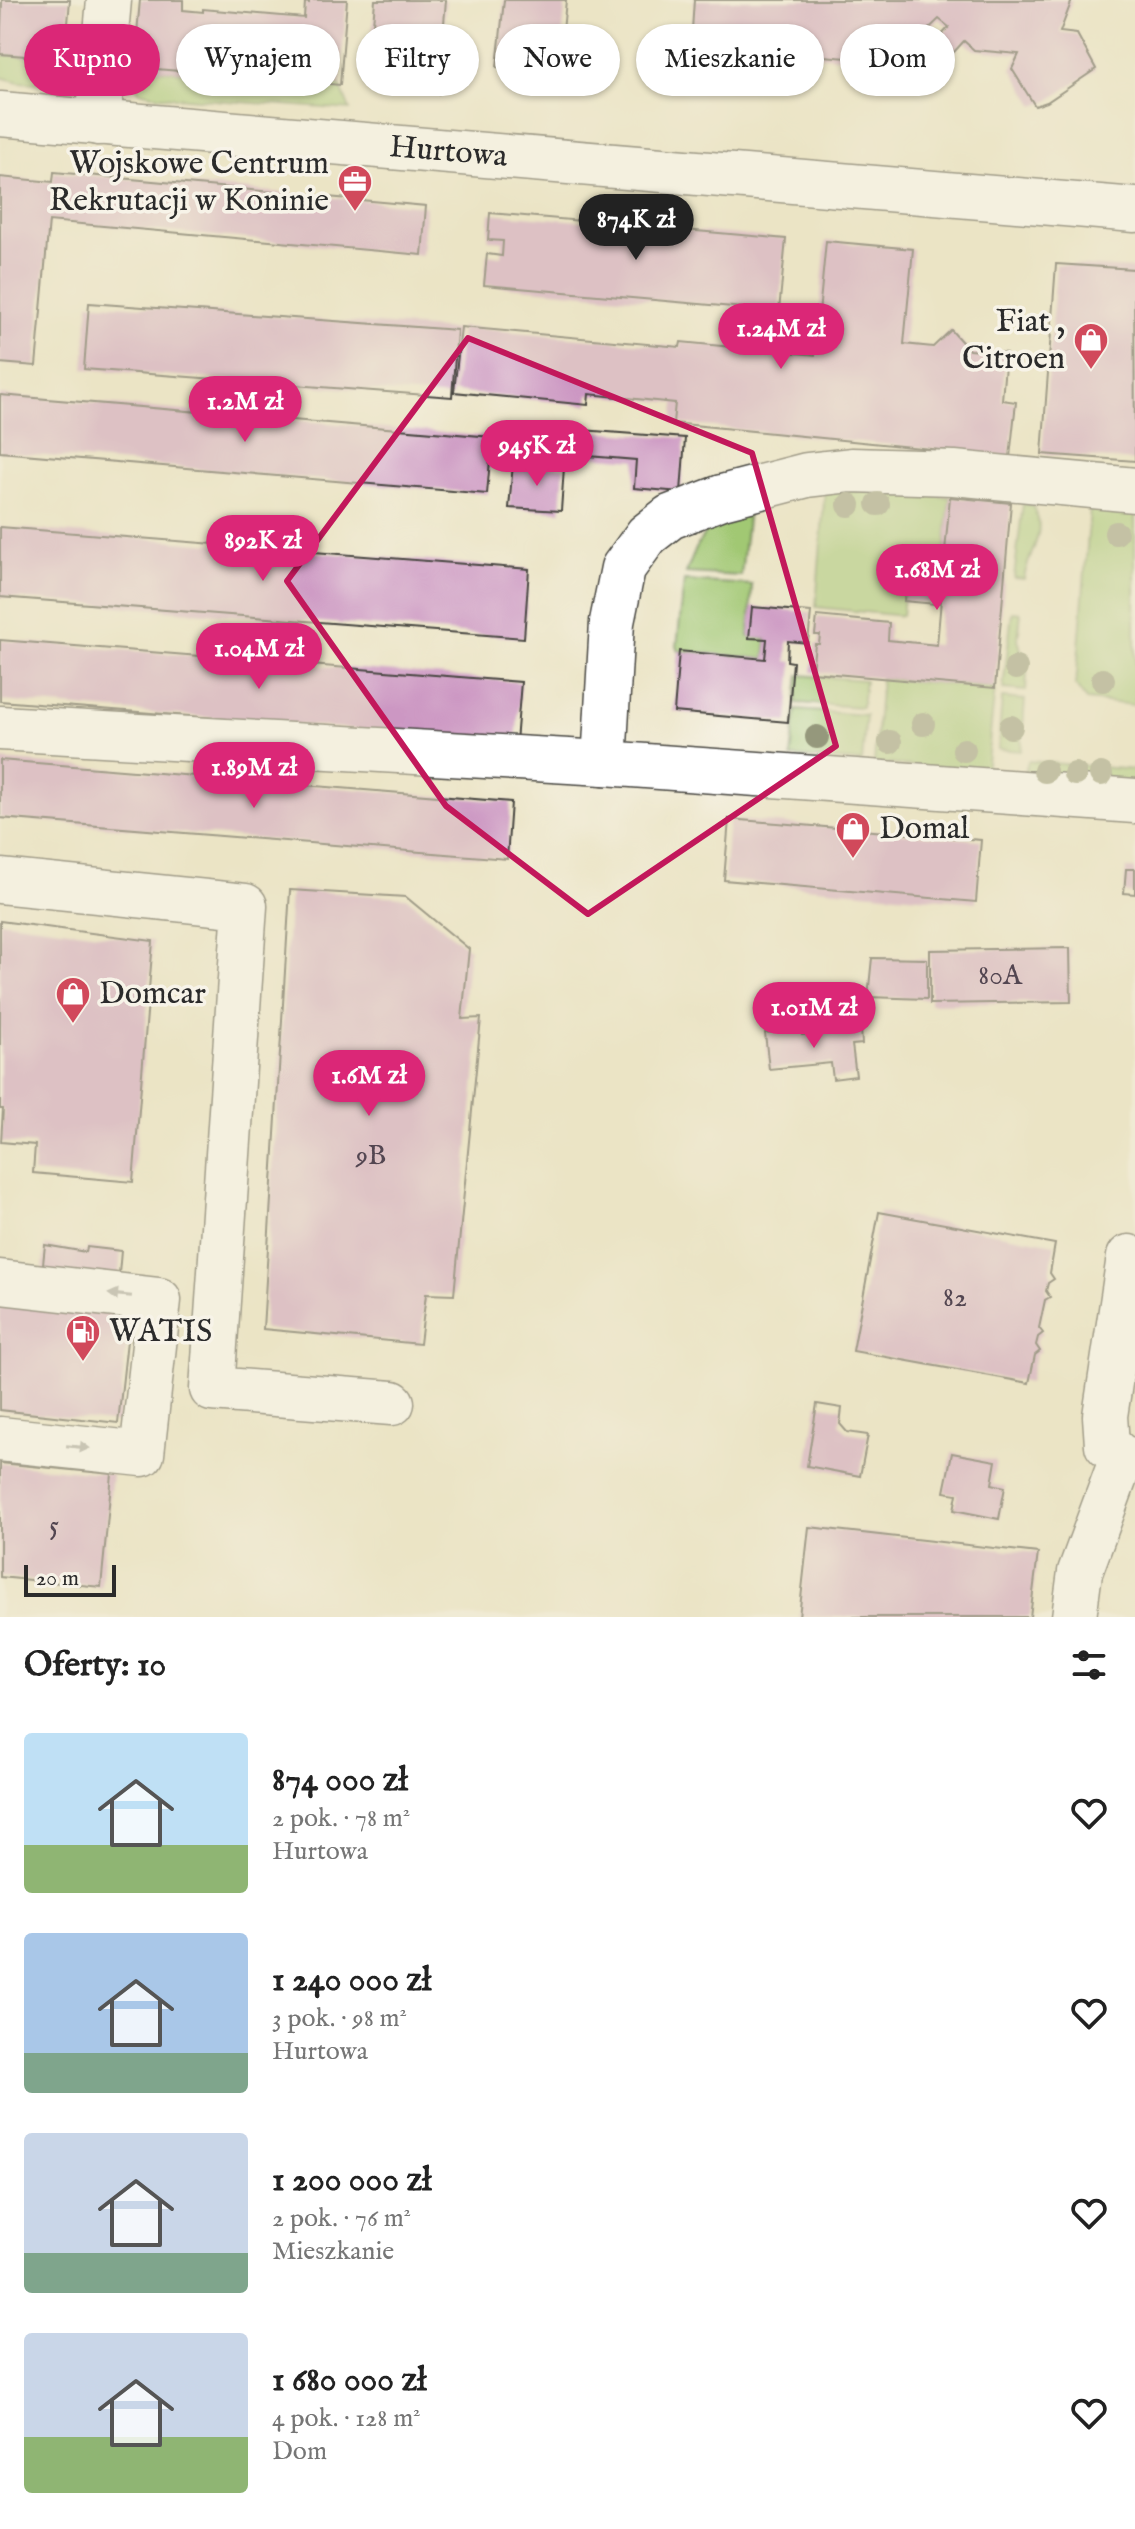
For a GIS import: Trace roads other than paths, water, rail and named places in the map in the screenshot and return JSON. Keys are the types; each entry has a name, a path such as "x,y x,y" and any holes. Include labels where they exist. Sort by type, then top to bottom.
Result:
{"street":[{"path":"98,123 109,0"},
{"name":"Hurtowa","path":"0,114 1135,210"},
{"path":"604,763 612,622 623,568 647,535 670,517 722,497 793,479 851,470 954,473 1135,490"},
{"path":"0,728 604,763 1135,801"},
{"path":"0,881 245,906 212,1389 392,1403"},
{"path":"1074,1617 1080,1572 1128,1459 1107,1445 1105,1416 1129,1257"},
{"path":"0,1282 159,1300 142,1454 0,1439"}],"place":[{"name":"Wojskowe Centrum Rekrutacji w Koninie","path":"355,213"},
{"name":"Fiat , Citroen","path":"1091,371"},
{"name":"Domal","path":"853,860"},
{"name":"Domcar","path":"73,1025"},
{"name":"WATIS","path":"83,1363"}]}
